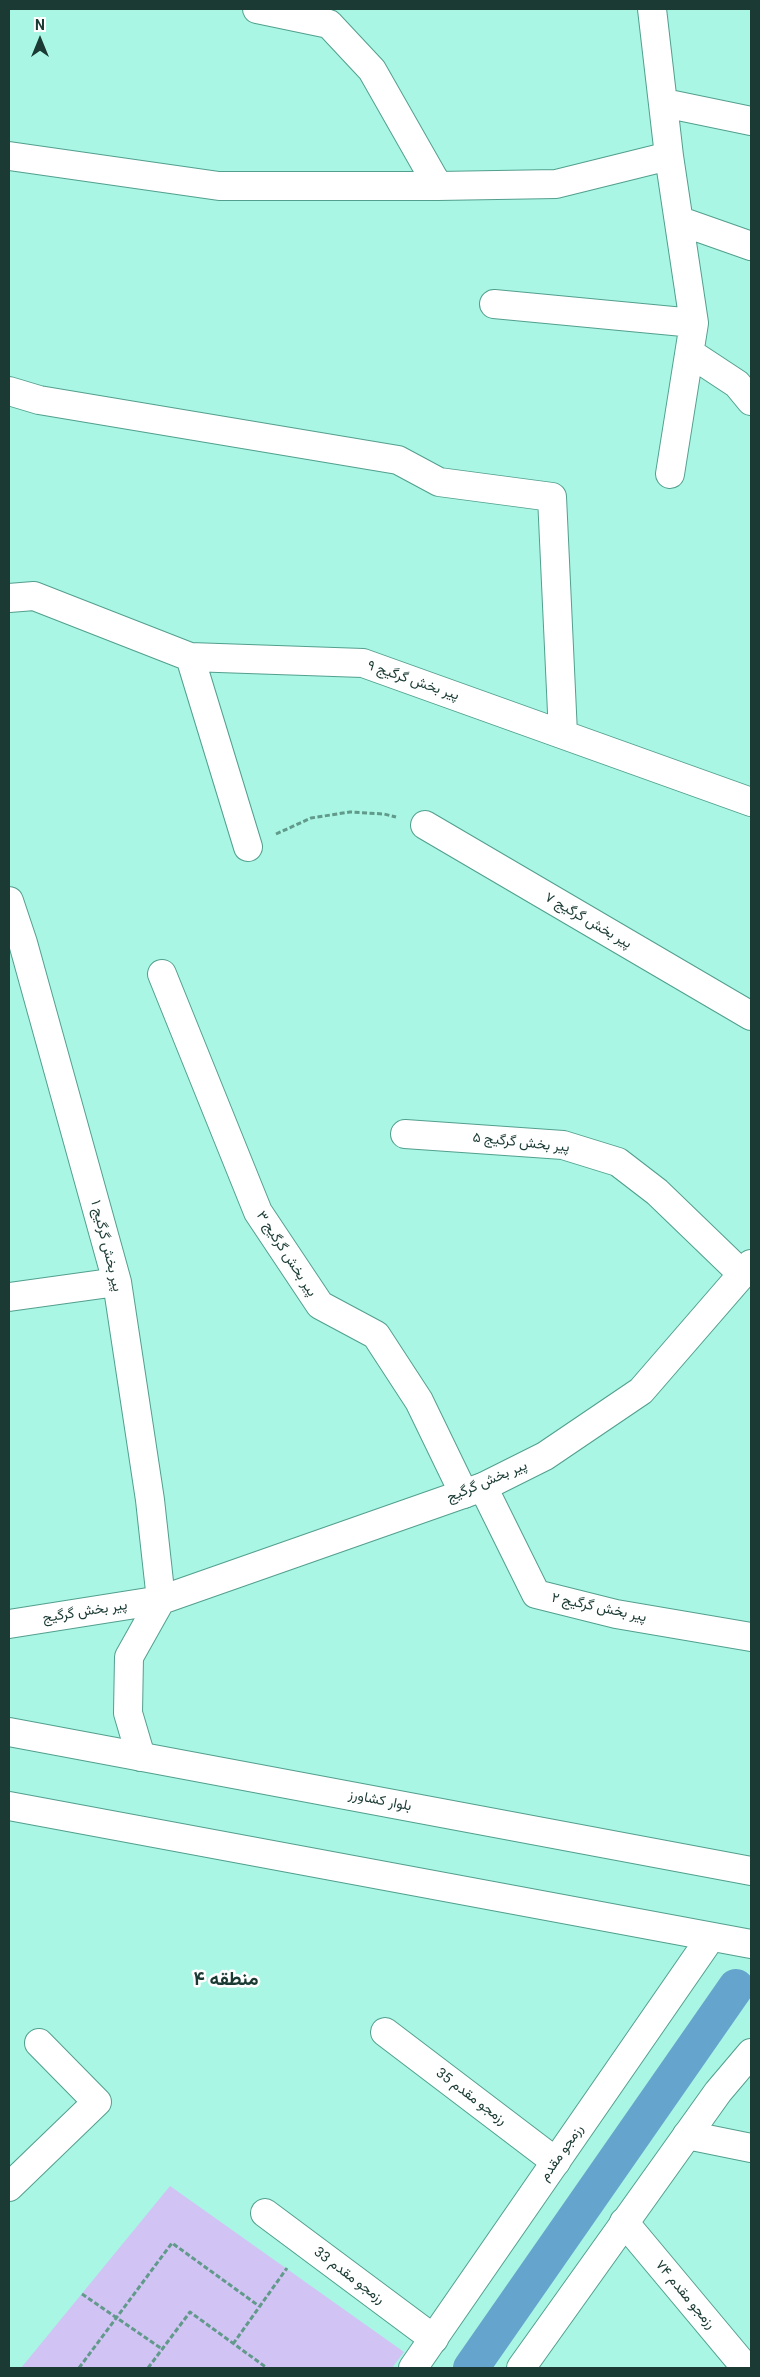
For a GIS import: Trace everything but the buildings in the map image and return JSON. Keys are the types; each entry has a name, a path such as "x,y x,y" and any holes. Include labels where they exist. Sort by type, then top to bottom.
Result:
{"street":[{"path":"257,9 329,24 372,70 438,186"},
{"path":"652,9 669,156 694,323 670,474"},
{"path":"664,102 751,121"},
{"path":"9,156 219,186 438,186 556,184 669,156"},
{"path":"680,221 751,246"},
{"path":"494,304 694,323"},
{"path":"690,353 737,384 751,401"},
{"path":"9,391 39,400 398,460 439,482 552,497 563,734"},
{"name":"پیر بخش گرگیج ۹","path":"9,598 34,596 190,658 363,663 751,802"},
{"path":"190,658 248,847"},
{"name":"پیر بخش گرگیج ۷","path":"425,825 751,1016"},
{"name":"پیر بخش گرگیج ۱","path":"9,901 16,946 117,1282 150,1500 161,1600"},
{"name":"پیر بخش گرگیج ۳","path":"162,974 258,1212 320,1305 376,1335 474,1490"},
{"name":"پیر بخش گرگیج ۵","path":"405,1134 563,1145 618,1162 657,1192 747,1269"},
{"name":"پیر بخش گرگیج","path":"9,1624 161,1600 474,1490 545,1456 641,1391 747,1269"},
{"path":"9,1297 117,1282"},
{"name":"پیر بخش گرگیج ۲","path":"474,1490 536,1594 616,1614 751,1636"},
{"path":"142,1757 128,1712 129,1657 161,1600"},
{"name":"بلوار کشاورز","path":"9,1732 751,1871"},
{"path":"9,1806 751,1944"},
{"name":"رزمجو مقدم","path":"413,2368 711,1937"},
{"name":"رزمجو مقدم 35","path":"385,2032 556,2162"},
{"path":"9,2186 96,2102 39,2043"},
{"path":"520,2368 718,2092 751,2053"},
{"path":"687,2135 751,2148"},
{"name":"رزمجو مقدم 33","path":"265,2213 434,2339"},
{"name":"رزمجو مقدم ۷۴","path":"624,2222 746,2368"}],"path":[{"path":"248,847 311,818 350,812 384,814 425,825"},
{"path":"80,2368 172,2243 260,2306"},
{"path":"233,2344 305,2243"},
{"path":"82,2294 162,2349"},
{"path":"148,2368 190,2312 267,2368"}],"shaded area":[{"path":"170,2186 404,2352 392,2368 21,2368"}],"waterway":[{"path":"471,2368 736,1987"}],"district":[{"name":"منطقه ۴","path":"226,1980"}]}
